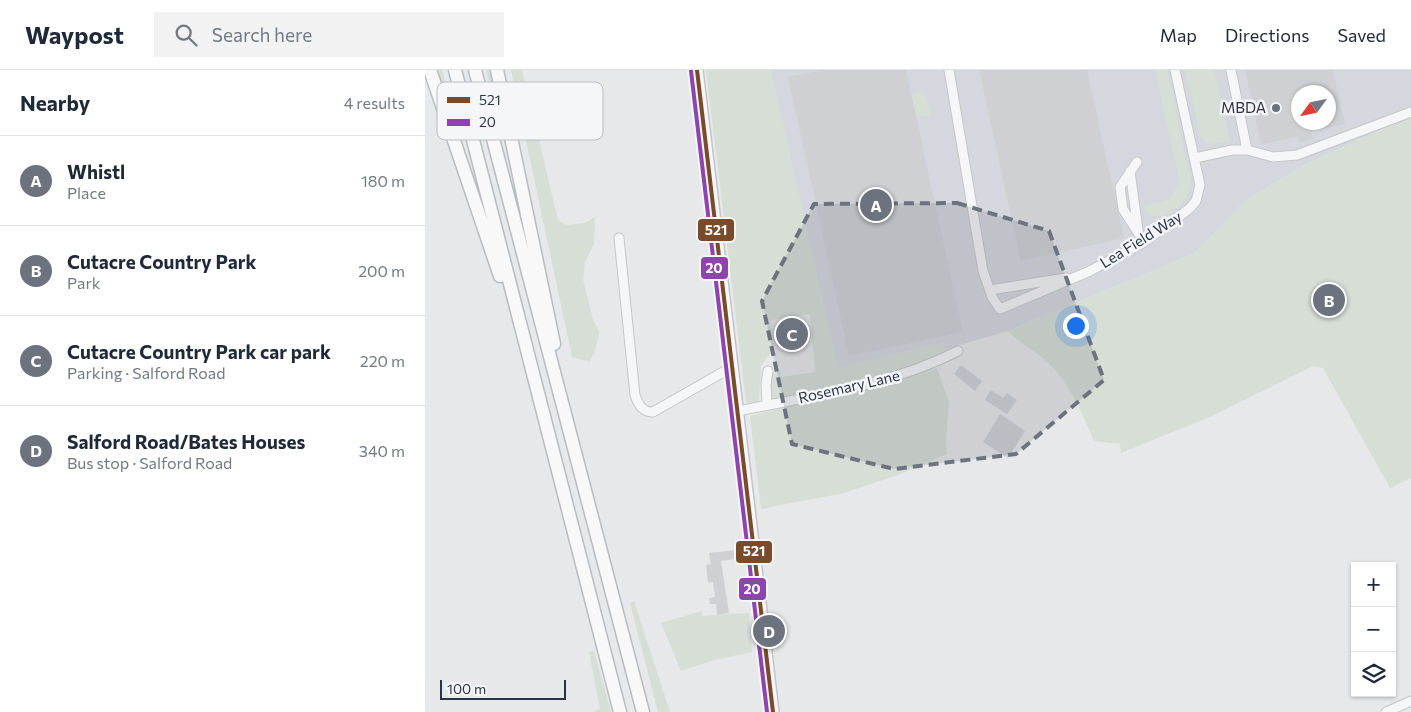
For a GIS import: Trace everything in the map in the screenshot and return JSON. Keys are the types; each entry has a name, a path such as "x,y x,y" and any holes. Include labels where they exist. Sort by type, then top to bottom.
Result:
{"highway":[{"path":"430,70 437,91"},
{"path":"454,140 536,382"},
{"path":"473,140 620,712"},
{"path":"493,140 643,712"},
{"path":"511,140 577,463"}],"main road":[{"path":"697,70 773,712"}],"lane":[{"path":"949,70 978,242 990,290 1080,275"},
{"name":"Lea Field Way","path":"990,290 1001,309 1014,304 1080,275 1144,242 1182,216 1196,201 1200,186 1175,70"},
{"path":"1231,70 1247,150"},
{"path":"1195,158 1247,150 1273,157 1297,155 1411,112"},
{"path":"1137,162 1120,187 1123,209 1144,242"},
{"path":"619,238 635,395 640,406 648,412 653,412 732,367"},
{"name":"Rosemary Lane","path":"738,411 895,377 928,366 958,351"},
{"path":"767,405 765,384 768,371"},
{"path":"1386,712 1411,701"}],"highlighted area":[{"path":"957,203 1049,231 1104,380 1016,454 894,469 792,444 762,301 814,204"}],"shaded area":[{"path":"435,70 442,70 445,82 439,82"},
{"path":"486,70 493,70 495,82 489,82"},
{"path":"511,70 522,70 525,82 514,82"},
{"path":"706,70 771,70 838,368 944,342 945,349 956,346 927,363 773,402 768,398 771,377 776,371 780,370 781,377 815,372 810,314 771,320 774,348 761,366 759,400 753,403 746,402"},
{"path":"758,70 1411,70 1411,116 1306,164 1245,201 1195,253 1008,331 847,378 829,374"},
{"path":"1155,70 1167,70 1191,182 1186,198 1182,203 1171,212 1159,216 1147,212 1143,206 1168,200 1180,183"},
{"path":"1185,70 1214,70 1230,141 1206,144 1201,137"},
{"path":"925,91 931,115 914,118 909,95"},
{"path":"1411,116 1411,478 1390,488 1323,368 1313,366 1212,416 1121,453 1120,444 1094,441 1075,399 1055,370 1008,331 1195,253 1245,201 1306,164"},
{"path":"526,140 539,140 558,220 566,225 585,223 595,217 594,244 585,262 583,280 593,319 599,332 598,341 590,362 572,357"},
{"path":"937,368 949,402 946,439 947,454 898,475 844,493 761,509 750,416 910,377"},
{"path":"634,601 670,712 658,712 630,603"},
{"path":"702,611 702,616 749,613 752,652 718,659 681,671 661,623"},
{"path":"594,651 611,712 593,712 600,709 589,652"}],"building":[{"path":"823,70 906,70 963,332 849,356 788,77"},
{"path":"979,70 1087,70 1124,238 1021,261"},
{"name":"MBDA","path":"1245,70 1333,70 1345,124 1336,126 1336,85 1291,85 1291,130 1316,130 1311,131 1313,139 1300,142 1298,137 1261,144"},
{"path":"961,365 982,381 975,391 954,374"},
{"path":"991,390 1003,398 1007,393 1017,400 1007,414 985,400"},
{"path":"1000,414 1025,431 1008,458 983,442"},
{"path":"735,550 736,559 721,561 729,613 717,615 716,604 710,604 709,598 715,597 713,582 708,583 706,565 711,564 709,553"}],"transit line":[{"name":"521","path":"697,70 773,712"},
{"name":"20","path":"691,71 767,712"}],"place":[{"name":"MBDA","path":"1276,108"},
{"name":"Whistl","path":"876,205"},
{"name":"Cutacre Country Park","path":"1329,300"},
{"name":"Cutacre Country Park car park","path":"792,334"},
{"name":"Salford Road/Bates Houses","path":"769,631"}]}
